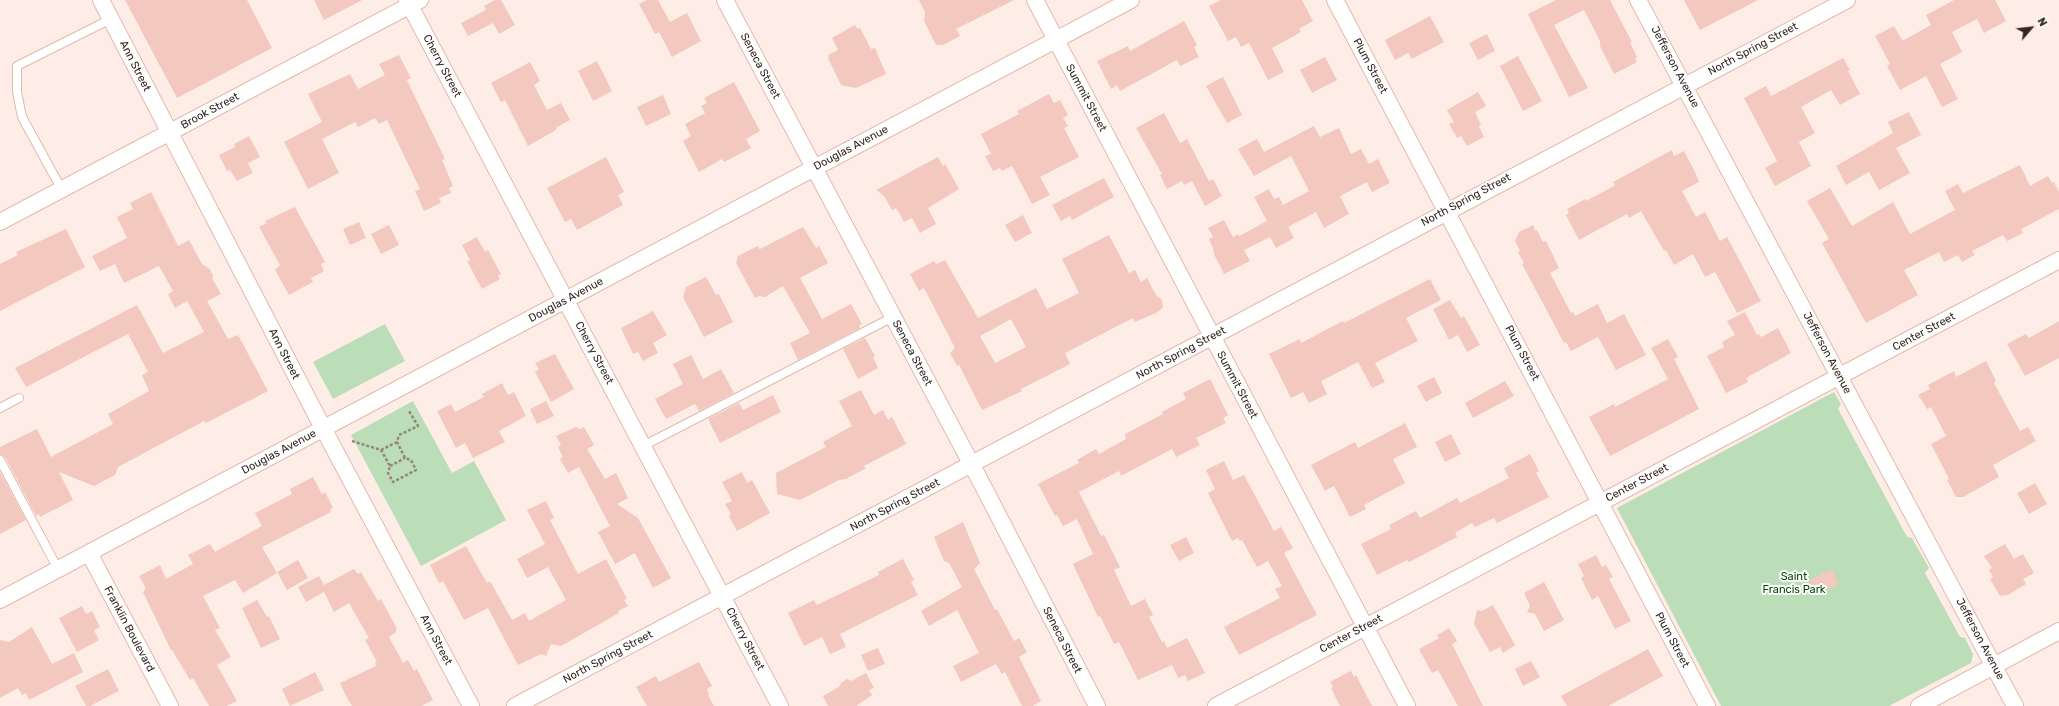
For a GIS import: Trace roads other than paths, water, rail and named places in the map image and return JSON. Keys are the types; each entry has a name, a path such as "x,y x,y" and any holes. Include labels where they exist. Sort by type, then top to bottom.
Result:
{"street":[{"name":"Ann Street","path":"101,0 323,428 471,706"},
{"name":"Seneca Street","path":"725,0 971,465 1096,706"},
{"name":"Summit Street","path":"1035,0 1211,338 1407,706"},
{"name":"Douglas Avenue","path":"0,600 1131,0"},
{"name":"Plum Street","path":"1335,0 1601,502 1707,706"},
{"name":"Jefferson Avenue","path":"1638,0 1685,85 2015,706"},
{"name":"North Spring Street","path":"515,706 1211,338 1447,210 1847,0"},
{"name":"Brook Street","path":"0,222 413,2"},
{"name":"Cherry Street","path":"413,2 566,300 780,706"},
{"name":"Center Street","path":"1216,706 2059,260"},
{"name":"Franklin Boulevard","path":"89,553 170,706"},
{"path":"1919,706 2059,631"}],"lane":[{"path":"62,190 22,117 17,92 17,66 111,20"},
{"path":"643,446 893,317"},
{"path":"0,408 19,398"},
{"path":"0,460 58,569"}],"park label":[{"name":"Saint Francis Park","path":"1794,583"}]}
